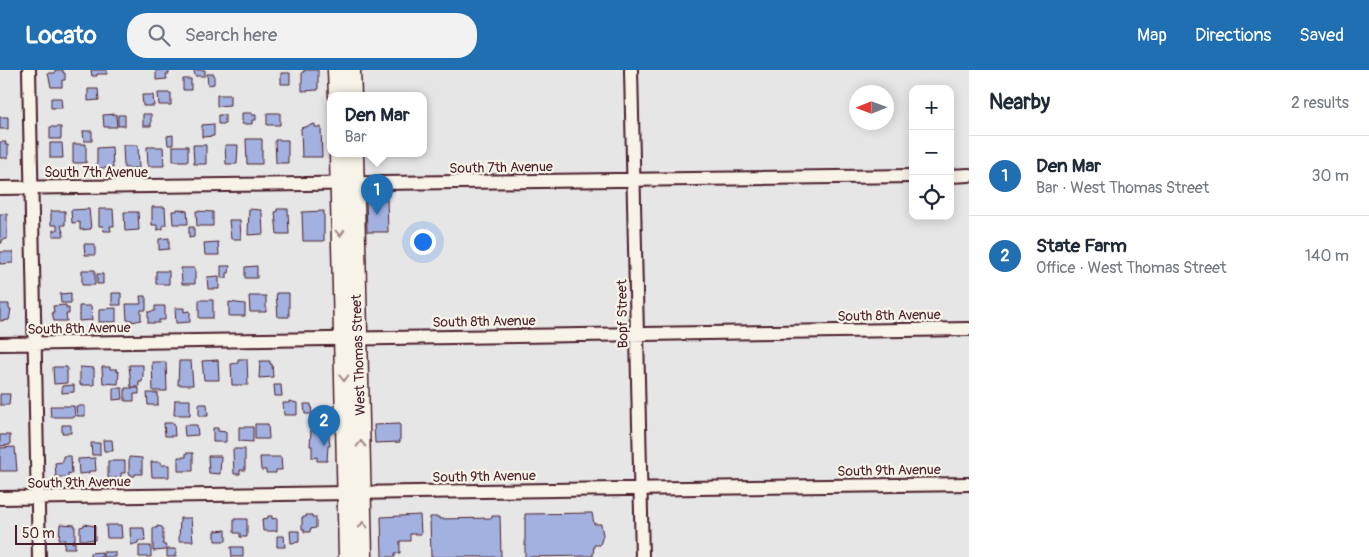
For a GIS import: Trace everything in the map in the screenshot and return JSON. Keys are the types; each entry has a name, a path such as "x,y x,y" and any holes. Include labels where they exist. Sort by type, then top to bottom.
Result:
{"main road":[{"path":"337,70 338,92"},
{"path":"351,70 352,92"},
{"name":"West Thomas Street","path":"340,157 347,184 351,338 354,493 348,557"},
{"name":"West Thomas Street","path":"347,184 353,157"},
{"name":"West Thomas Street","path":"354,493 363,557"}],"street":[{"path":"29,70 40,557"},
{"name":"Bopf Street","path":"631,70 642,557"},
{"name":"South 7th Avenue","path":"0,188 909,176"},
{"path":"954,176 969,176"},
{"name":"South 8th Avenue","path":"0,344 969,329"},
{"name":"South 9th Avenue","path":"0,498 969,484"}],"building":[{"path":"55,70 63,70 63,73 65,73 62,87 51,87 48,73 55,73"},
{"path":"91,70 107,70 107,74 92,76"},
{"path":"156,70 169,70 169,74 166,74 167,79 156,80"},
{"path":"194,70 205,70 205,76 195,76"},
{"path":"304,70 318,70 318,90 302,91 302,72"},
{"path":"281,73 290,73 290,84 281,84"},
{"path":"207,74 214,74 214,84 208,85"},
{"path":"183,79 191,79 191,90 183,90"},
{"path":"88,89 98,89 99,100 88,101"},
{"path":"158,93 171,93 171,105 159,105"},
{"path":"142,95 153,95 154,106 143,106"},
{"path":"217,95 230,95 230,105 217,106"},
{"path":"51,98 61,98 62,108 51,108"},
{"path":"242,113 256,115 256,120 252,120 252,124 242,124"},
{"path":"267,113 280,113 280,125 267,125"},
{"path":"116,114 117,127 104,127 103,115"},
{"path":"143,114 151,114 151,126 143,126"},
{"path":"118,115 125,115 125,126 118,126"},
{"path":"218,115 225,115 225,124 218,124"},
{"path":"0,117 8,117 8,129 0,129"},
{"path":"214,124 214,136 202,137 202,125"},
{"path":"315,124 315,127 321,127 322,157 302,157 301,128"},
{"path":"50,127 61,127 61,139 50,139"},
{"path":"83,131 92,131 92,141 84,141"},
{"path":"173,135 173,145 168,145 167,136"},
{"path":"246,139 262,139 262,164 247,164"},
{"path":"275,140 288,140 288,163 276,163"},
{"path":"0,142 6,142 5,145 8,145 8,158 0,158"},
{"path":"50,143 62,143 63,158 50,158"},
{"path":"73,144 86,144 86,163 73,163"},
{"path":"123,145 138,145 139,168 124,168"},
{"path":"193,145 206,145 206,164 194,164"},
{"path":"225,145 238,145 237,164 226,164"},
{"path":"173,146 188,146 188,161 173,161"},
{"path":"112,147 113,168 97,168 97,148"},
{"path":"147,147 163,147 164,166 148,166"},
{"path":"366,199 387,199 388,232 367,232"},
{"path":"152,207 165,207 166,225 163,225 163,229 157,230 157,225 152,225"},
{"path":"89,209 91,229 80,230 80,222 72,223 71,210"},
{"path":"99,209 113,209 114,226 110,226 111,231 104,231 103,226 99,226"},
{"path":"177,209 187,211 188,224 173,224 172,211 177,211"},
{"path":"249,209 261,210 263,234 248,235"},
{"path":"277,209 288,209 289,234 277,234 275,212 277,212"},
{"path":"51,211 65,211 65,225 61,225 64,236 53,236 53,230 57,230 57,225 51,225"},
{"path":"196,211 213,212 213,226 197,226"},
{"path":"324,211 324,241 303,241 302,212"},
{"path":"124,212 138,212 139,230 125,231"},
{"path":"0,214 7,214 7,239 2,240 2,243 0,243"},
{"path":"229,220 240,220 241,239 231,239"},
{"path":"189,227 194,227 194,237 189,238"},
{"path":"169,238 169,249 159,250 159,239"},
{"path":"218,242 219,255 205,255 204,243"},
{"path":"84,244 95,244 95,255 85,255"},
{"path":"0,252 13,252 13,263 0,264"},
{"path":"221,266 230,266 227,278 221,278"},
{"path":"257,266 257,278 245,278 245,267"},
{"path":"181,268 195,268 195,284 182,284"},
{"path":"82,270 95,270 95,285 82,285"},
{"path":"156,271 169,271 169,284 156,284"},
{"path":"97,274 103,274 103,284 97,284"},
{"path":"219,276 219,289 208,289 207,277"},
{"path":"71,293 71,303 61,303 60,294"},
{"path":"112,293 121,293 121,305 112,305"},
{"path":"276,293 289,293 289,317 278,317"},
{"path":"140,296 146,296 146,310 141,310 141,320 132,322 132,320 127,320 126,304 141,304"},
{"path":"249,296 266,296 266,312 250,312"},
{"path":"199,300 213,300 213,318 199,318"},
{"path":"229,302 245,304 245,316 229,316"},
{"path":"0,304 9,304 9,309 11,309 9,320 0,321"},
{"path":"66,305 66,308 69,308 69,314 66,314 67,321 54,321 53,306"},
{"path":"79,306 91,306 92,320 79,321"},
{"path":"155,306 165,306 165,320 159,320 159,323 148,323 148,312 155,311"},
{"path":"116,308 116,322 99,322 99,309"},
{"path":"175,308 184,308 184,312 190,311 190,322 176,323"},
{"path":"238,359 247,359 248,385 232,385 231,364 238,363"},
{"path":"218,360 219,380 204,380 202,361"},
{"path":"179,361 191,361 193,385 178,385"},
{"path":"260,361 270,361 273,377 259,378"},
{"path":"152,362 166,362 167,391 153,391"},
{"path":"129,365 143,365 142,382 139,382 139,387 131,387"},
{"path":"53,367 67,367 67,383 54,384"},
{"path":"80,367 94,368 94,385 80,385"},
{"path":"102,367 110,367 110,369 117,369 117,372 119,371 118,384 103,383"},
{"path":"74,385 74,392 62,393 62,386"},
{"path":"274,385 281,385 282,396 275,396"},
{"path":"113,388 122,388 123,399 113,400"},
{"path":"125,388 139,388 139,394 134,394 134,401 125,401"},
{"path":"147,393 158,393 158,405 148,405"},
{"path":"0,394 10,394 9,405 0,405"},
{"path":"175,400 190,400 190,415 174,415"},
{"path":"289,401 297,403 297,415 284,415 283,403 289,403"},
{"path":"199,404 207,404 208,416 199,416"},
{"path":"304,404 311,404 312,414 305,414"},
{"path":"50,406 74,406 75,417 51,417"},
{"path":"76,406 85,406 85,416 77,416"},
{"path":"164,423 174,423 175,436 165,436"},
{"path":"255,424 268,424 269,439 255,439"},
{"path":"400,424 400,442 375,443 374,425"},
{"path":"62,425 71,425 71,433 62,433"},
{"path":"184,425 197,425 198,435 185,436"},
{"path":"239,427 253,427 253,442 239,441"},
{"path":"213,428 226,432 226,442 213,442"},
{"path":"320,428 328,428 330,446 328,446 327,461 317,461 317,457 312,458 312,446 310,446 311,430 320,430"},
{"path":"0,435 10,435 10,445 0,446"},
{"path":"103,440 112,440 113,451 104,451"},
{"path":"91,443 100,443 100,455 92,455"},
{"path":"15,447 17,471 0,471 0,448"},
{"path":"233,449 245,449 245,470 240,470 240,474 234,474"},
{"path":"186,453 193,453 193,471 178,471 178,457 186,457"},
{"path":"63,456 71,456 72,474 68,473 68,477 56,477 55,463 63,462"},
{"path":"208,456 221,456 220,474 209,473"},
{"path":"129,457 142,458 142,474 131,476 129,474"},
{"path":"260,457 281,457 282,470 276,470 276,473 266,473 266,470 261,470"},
{"path":"95,458 96,471 79,474 78,459"},
{"path":"108,461 125,461 125,473 121,473 121,478 108,478"},
{"path":"151,462 161,462 161,465 169,465 169,477 152,477"},
{"path":"592,513 594,524 601,524 603,535 600,545 594,545 593,556 525,557 525,514"},
{"path":"306,515 316,517 316,528 310,529 310,532 304,532 304,529 302,529 302,517 306,517"},
{"path":"420,515 421,534 410,534 410,541 400,541 400,553 395,553 395,557 382,557 381,517"},
{"path":"268,516 272,516 272,519 277,518 277,531 263,531 262,519 268,518"},
{"path":"492,516 500,516 501,557 431,557 430,517 439,517 439,519 492,518"},
{"path":"180,518 191,518 193,541 179,541"},
{"path":"234,519 247,519 247,537 240,537 240,533 234,533"},
{"path":"60,524 75,525 75,540 72,540 72,543 75,542 75,548 64,548 65,540 59,540"},
{"path":"84,524 95,526 95,540 80,540 80,527 84,526"},
{"path":"106,525 121,525 122,538 107,538"},
{"path":"157,526 163,529 163,545 166,545 166,550 153,551 153,528 157,528"},
{"path":"130,528 144,528 145,541 138,541 138,543 131,545"},
{"path":"226,530 226,541 215,541 215,531"},
{"path":"290,531 299,531 299,542 291,543"},
{"path":"277,536 284,536 285,547 277,547"},
{"path":"139,546 151,546 151,557 139,557"},
{"path":"231,547 243,547 243,557 232,557"},
{"path":"167,549 176,549 176,557 167,557"},
{"path":"102,552 102,557 90,557 90,553"},
{"path":"103,552 115,552 115,557 103,557"}],"place":[{"name":"Den Mar","path":"377,215"},
{"name":"State Farm","path":"324,446"}]}
